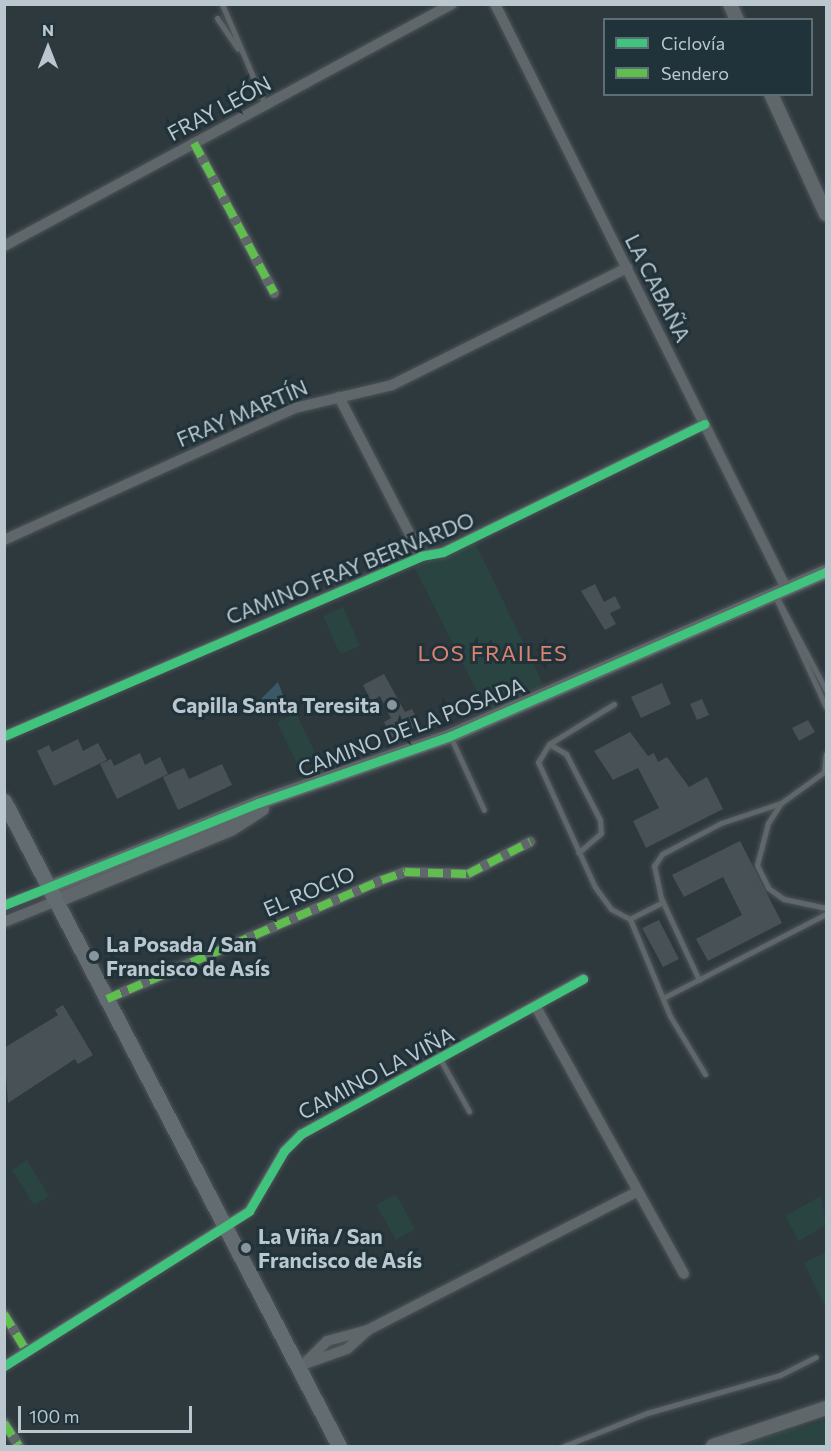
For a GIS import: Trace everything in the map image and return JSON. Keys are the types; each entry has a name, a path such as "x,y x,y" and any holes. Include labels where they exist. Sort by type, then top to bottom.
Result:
{"main road":[{"path":"4,801 224,1227 302,1364 334,1445"}],"street":[{"name":"FRAY LEÓN","path":"4,246 452,4"},
{"name":"LA CABAÑA","path":"495,4 704,424 781,592"},
{"path":"730,4 736,18"},
{"path":"772,96 826,214"},
{"path":"194,143 274,293"},
{"name":"FRAY MARTÍN","path":"4,540 295,408 392,385 627,268"},
{"path":"339,397 421,556"},
{"name":"CAMINO FRAY BERNARDO","path":"4,736 421,556 443,552 704,424"},
{"name":"CAMINO DE LA POSADA","path":"4,922 112,863 281,794 450,736 826,572"},
{"name":"CAMINO DE LA POSADA","path":"4,905 118,877 231,829 281,794"},
{"name":"EL ROCIO","path":"107,999 405,872 468,874 530,842"},
{"path":"112,863 118,877"},
{"name":"CAMINO LA VIÑA","path":"4,1366 257,1204 292,1140 583,979"},
{"path":"536,1007 636,1192 684,1274"},
{"path":"302,1364 341,1352 368,1330 636,1192"},
{"path":"4,1314 27,1352"},
{"path":"302,1364 327,1341 368,1330"},
{"path":"713,1446 826,1408"},
{"path":"4,1423 19,1446"}],"lane":[{"path":"222,4 265,105"},
{"path":"217,18 243,55"},
{"path":"781,592 826,690"},
{"path":"781,592 826,707"},
{"path":"614,704 549,744 538,762 579,853 611,909 630,919 663,998 705,1074"},
{"path":"450,736 484,810"},
{"path":"549,744 566,753 600,820 601,832 579,853"},
{"path":"699,980 663,902 654,866 662,854 721,823 781,803 825,774 826,754"},
{"path":"781,803 768,823 757,865 768,888 784,899 826,908"},
{"path":"630,919 663,902"},
{"path":"663,998 826,914"},
{"path":"440,1059 469,1111"},
{"path":"564,1446 647,1413 780,1375 816,1356"}],"green space":[{"path":"474,540 544,686 487,711 414,567"},
{"path":"343,607 360,646 340,654 323,616"},
{"path":"296,713 318,759 299,768 277,722"},
{"path":"27,1160 49,1196 34,1205 12,1170"},
{"path":"396,1194 415,1229 396,1240 376,1205"},
{"path":"821,1196 826,1225 799,1241 785,1216"},
{"path":"826,1252 826,1309 804,1263"},
{"path":"826,1420 826,1446 734,1446"}],"water":[{"path":"278,682 286,703 261,709 258,702"}],"building":[{"path":"595,584 604,602 615,596 621,608 610,613 616,624 605,630 581,591"},
{"name":"Capilla Santa Teresita","path":"384,674 405,712 412,709 420,725 393,739 384,722 391,718 380,696 371,701 363,685"},
{"path":"662,683 671,704 641,718 631,697"},
{"path":"702,699 709,715 697,720 690,704"},
{"path":"808,720 815,732 799,741 792,728"},
{"path":"630,732 648,756 654,753 658,762 667,757 689,787 707,777 723,809 646,848 633,821 659,808 638,768 613,780 594,751"},
{"path":"78,739 83,751 98,743 107,760 54,786 37,751 49,745 52,752"},
{"path":"140,753 145,765 160,757 168,774 117,799 100,764 111,759 114,766"},
{"path":"222,764 232,785 178,810 163,777 184,768 189,779"},
{"path":"740,841 782,923 708,961 696,939 742,915 723,877 684,897 672,875"},
{"path":"659,920 679,959 663,967 642,928"},
{"path":"63,1005 93,1055 78,1064 75,1059 8,1103 4,1048 58,1015 55,1010"}],"marked path":[{"path":"194,143 274,293"},
{"path":"107,999 382,880 405,872 468,874 530,842"},
{"path":"4,1314 27,1352"},
{"path":"4,1423 19,1446"}],"cycle path":[{"path":"4,736 421,556 443,552 704,424"},
{"path":"4,905 258,803 450,736 826,572"},
{"path":"4,1366 249,1211 284,1151 301,1134 583,979"}],"place":[{"name":"Capilla Santa Teresita","path":"392,705"},
{"name":"La Posada / San Francisco de Asís","path":"94,956"},
{"name":"La Viña / San Francisco de Asís","path":"246,1248"}],"district":[{"name":"LOS FRAILES","path":"493,653"}]}
